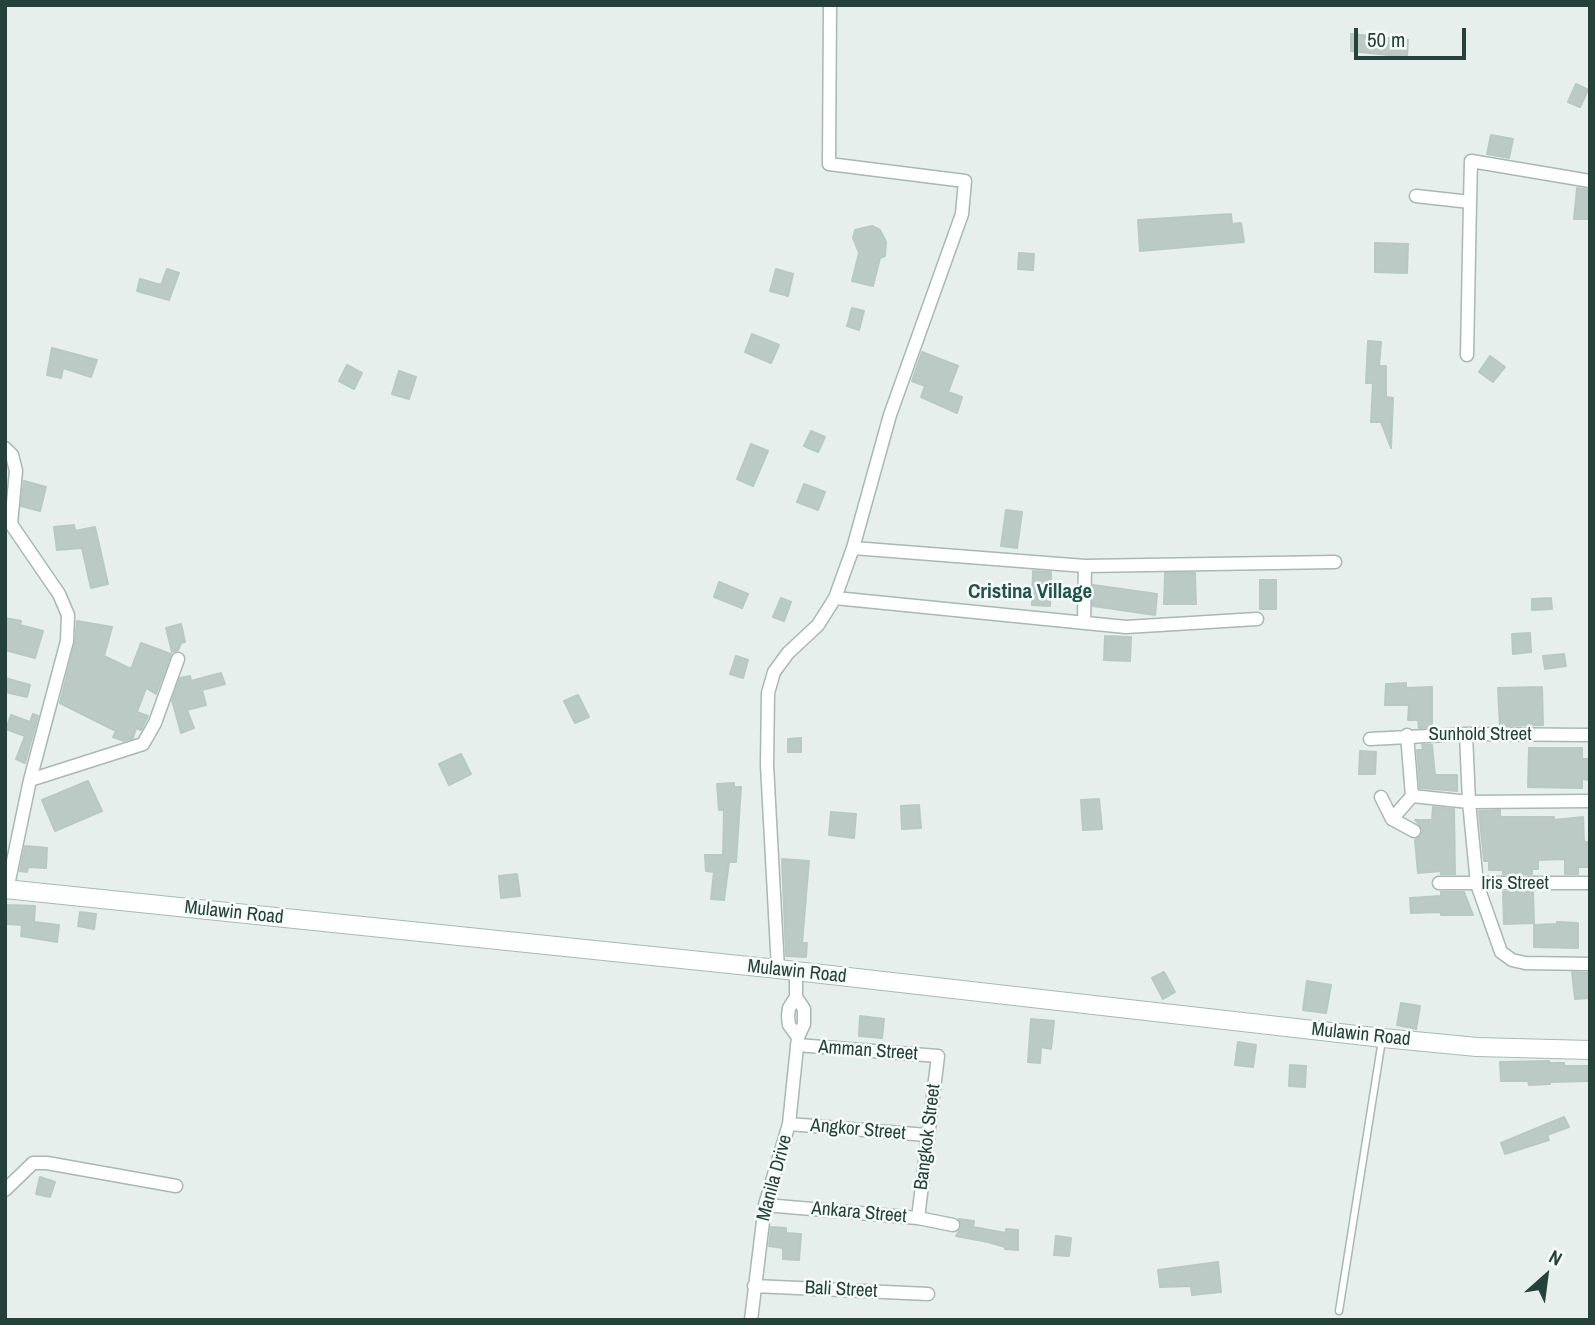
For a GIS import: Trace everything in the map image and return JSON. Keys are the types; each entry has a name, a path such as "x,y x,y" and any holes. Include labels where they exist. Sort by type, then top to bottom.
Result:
{"main road":[{"name":"Mulawin Road","path":"6,889 787,970 1383,1038 1477,1047 1590,1050"}],"street":[{"name":"Manila Drive","path":"751,1320 765,1205 789,1124 798,1041 804,1024 804,1009 796,997 787,970 767,765 768,693 774,672 788,653 818,625 835,598 853,548 890,415 962,214 965,181 829,164 830,5"},
{"path":"1466,355 1471,160 1590,181"},
{"path":"1416,196 1470,202"},
{"path":"5,448 12,455 16,471 8,525 59,594 68,615 67,641 30,780 6,889"},
{"path":"853,548 1085,566 1335,562"},
{"path":"1084,623 1085,566"},
{"path":"835,598 1126,627 1257,619"},
{"path":"30,780 143,744 155,723 178,659"},
{"path":"1466,734 1477,884 1501,952 1512,960 1525,963 1590,964"},
{"path":"1392,819 1412,796 1407,735"},
{"name":"Sunhold Street","path":"1370,739 1407,735 1590,735"},
{"path":"1412,796 1469,802 1590,801"},
{"path":"1381,797 1392,819 1414,831"},
{"name":"Iris Street","path":"1440,883 1590,883"},
{"name":"Amman Street","path":"798,1041 938,1056"},
{"name":"Bangkok Street","path":"918,1218 938,1056"},
{"name":"Angkor Street","path":"789,1124 928,1135"},
{"path":"5,1190 33,1163 47,1163 176,1186"},
{"name":"Ankara Street","path":"765,1205 918,1218 953,1225"},
{"name":"Bali Street","path":"754,1286 928,1294"}],"lane":[{"path":"1339,1311 1383,1038"}],"building":[{"path":"1351,34 1408,40 1407,57 1351,51"},
{"path":"1576,84 1588,90 1580,107 1568,102"},
{"path":"1491,135 1513,139 1509,158 1487,154"},
{"path":"1577,188 1590,190 1590,219 1574,219"},
{"path":"1231,214 1232,224 1241,223 1244,242 1140,251 1138,220"},
{"path":"872,226 880,230 886,242 885,256 880,258 873,286 852,281 859,253 853,238 855,230"},
{"path":"1375,243 1408,244 1407,273 1375,272"},
{"path":"1019,253 1034,254 1033,270 1018,269"},
{"path":"167,269 179,273 169,300 137,291 140,279 161,285"},
{"path":"776,269 793,274 788,296 770,291"},
{"path":"852,308 864,311 859,330 847,326"},
{"path":"752,334 779,345 771,363 745,352"},
{"path":"1368,341 1381,342 1379,366 1386,366 1386,397 1393,398 1391,448 1381,422 1371,422 1373,383 1366,383"},
{"path":"52,348 97,360 91,377 63,368 61,378 47,375"},
{"path":"922,352 958,366 948,392 962,397 957,413 921,397 925,386 912,381"},
{"path":"1490,356 1505,367 1493,382 1479,372"},
{"path":"347,365 362,373 354,389 339,381"},
{"path":"399,371 416,377 409,399 392,394"},
{"path":"811,431 825,437 818,452 804,446"},
{"path":"751,444 768,451 753,486 737,479"},
{"path":"24,481 46,487 40,511 21,506"},
{"path":"804,484 825,492 818,510 797,502"},
{"path":"1006,510 1022,512 1017,548 1001,546"},
{"path":"74,525 75,531 95,527 108,584 91,588 82,548 57,550 54,527"},
{"path":"1033,571 1051,572 1050,606 1032,605"},
{"path":"1165,573 1195,573 1196,604 1164,604"},
{"path":"1260,580 1276,580 1276,609 1260,609"},
{"path":"719,582 748,594 742,608 714,597"},
{"path":"1093,585 1157,594 1155,615 1093,606"},
{"path":"781,598 791,602 784,621 773,617"},
{"path":"1551,598 1552,609 1532,610 1532,599"},
{"path":"5,618 21,621 20,625 43,631 35,658 5,650"},
{"path":"77,621 112,627 104,656 131,669 141,643 171,654 156,694 146,688 137,712 148,716 141,730 136,728 133,738 124,741 113,737 116,731 60,703 75,643"},
{"path":"181,624 185,642 172,652 166,628"},
{"path":"1530,633 1531,652 1513,654 1512,634"},
{"path":"1105,636 1131,637 1130,661 1104,660"},
{"path":"1564,654 1566,666 1545,669 1543,656"},
{"path":"736,656 748,660 743,678 730,674"},
{"path":"221,673 225,684 202,690 206,705 187,710 194,728 181,733 172,700 180,678 190,676 191,681"},
{"path":"5,678 30,685 27,697 5,692"},
{"path":"1406,683 1406,688 1432,687 1432,727 1419,728 1418,720 1408,720 1409,705 1385,705 1386,684"},
{"path":"1542,687 1543,725 1500,726 1498,688"},
{"path":"578,695 589,717 575,723 564,701"},
{"path":"33,714 38,716 25,763 16,759 25,736 6,729 11,715 30,722"},
{"path":"801,738 801,752 788,752 788,739"},
{"path":"1422,745 1432,745 1435,775 1457,775 1457,791 1420,788 1417,750 1423,750"},
{"path":"1529,748 1582,748 1582,759 1590,759 1590,780 1582,779 1582,788 1528,787"},
{"path":"1360,751 1376,752 1375,774 1359,774"},
{"path":"461,754 471,774 449,785 439,764"},
{"path":"88,781 102,811 55,831 42,800"},
{"path":"734,783 734,787 741,787 736,862 729,862 724,900 711,899 714,872 706,871 705,855 723,855 724,810 719,810 717,784"},
{"path":"1099,799 1102,829 1083,830 1081,800"},
{"path":"919,805 921,828 902,829 901,806"},
{"path":"1433,807 1454,809 1455,874 1441,874 1441,871 1418,873 1415,840 1421,836 1423,830 1415,820 1432,820"},
{"path":"1500,810 1500,817 1554,817 1554,820 1583,817 1584,842 1590,842 1590,867 1578,867 1578,874 1565,874 1565,859 1538,860 1538,869 1532,869 1532,874 1503,874 1503,870 1489,870 1489,861 1484,861 1479,811"},
{"path":"831,812 856,814 854,838 829,835"},
{"path":"25,846 47,848 46,868 28,867 27,872 20,871"},
{"path":"782,859 809,861 802,943 807,943 806,957 786,956"},
{"path":"517,874 520,896 501,898 499,876"},
{"path":"1441,892 1464,892 1473,915 1411,913 1410,898 1441,896"},
{"path":"1503,892 1533,892 1534,923 1504,924"},
{"path":"8,905 35,906 34,922 59,925 57,942 21,936 22,925 7,924"},
{"path":"80,912 96,914 94,929 78,926"},
{"path":"1578,923 1578,948 1534,947 1534,925"},
{"path":"1164,972 1175,992 1163,999 1152,978"},
{"path":"1572,972 1590,973 1590,998 1575,999"},
{"path":"1307,981 1331,985 1326,1013 1303,1010"},
{"path":"1401,1003 1420,1006 1416,1029 1397,1025"},
{"path":"860,1016 884,1019 882,1038 859,1036"},
{"path":"1031,1019 1054,1021 1051,1049 1041,1047 1040,1063 1028,1062"},
{"path":"1238,1042 1256,1045 1253,1067 1235,1065"},
{"path":"1500,1062 1564,1063 1564,1066 1590,1066 1590,1081 1529,1085 1528,1081 1501,1081"},
{"path":"1290,1065 1306,1066 1305,1087 1289,1086"},
{"path":"1564,1117 1569,1127 1547,1135 1549,1140 1505,1154 1501,1143"},
{"path":"40,1177 55,1182 50,1197 36,1194"},
{"path":"959,1219 974,1221 973,1227 1006,1233 1006,1229 1018,1230 1018,1250 956,1236 962,1226"},
{"path":"771,1227 786,1228 786,1233 801,1234 799,1260 783,1259 783,1248 769,1246"},
{"path":"1056,1236 1071,1238 1069,1256 1054,1255"},
{"path":"1218,1262 1221,1292 1192,1295 1191,1286 1160,1287 1158,1270"}],"district":[{"name":"Cristina Village","path":"1030,592"}]}
